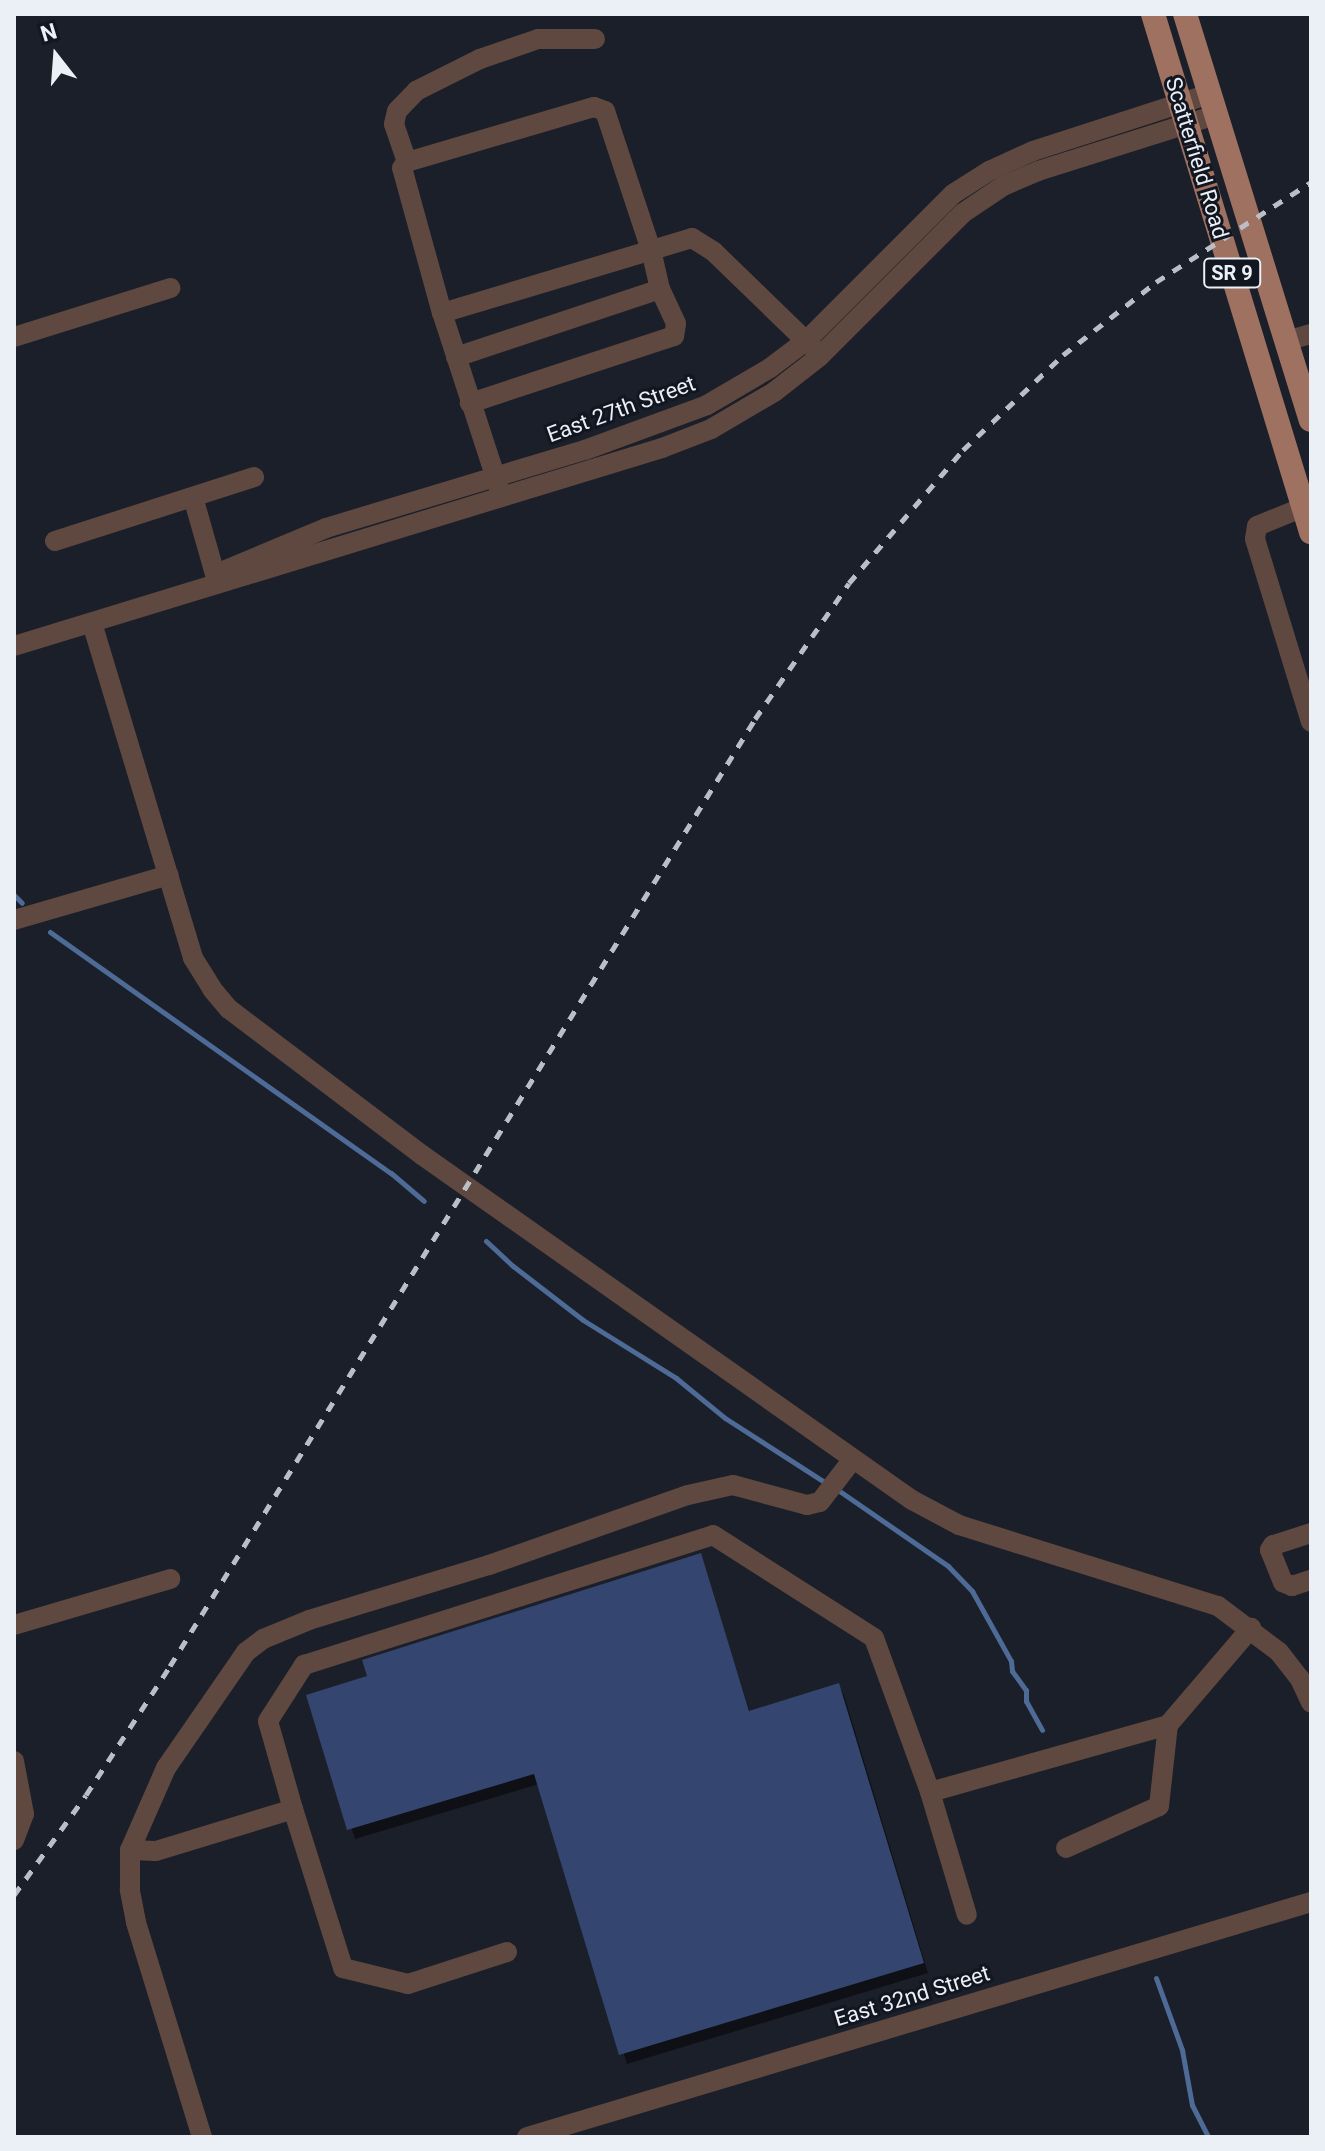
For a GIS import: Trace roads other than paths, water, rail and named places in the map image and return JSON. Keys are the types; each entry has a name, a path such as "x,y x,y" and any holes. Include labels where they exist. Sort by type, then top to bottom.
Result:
{"main road":[{"name":"Scatterfield Road","path":"1153,14 1307,506 1311,532"},
{"name":"Scatterfield Road","path":"1185,14 1311,418"}],"street":[{"path":"407,162 394,124 397,111 416,91 480,59 538,39 595,39"},
{"name":"East 27th Street","path":"121,613 326,528 662,448 711,429 774,392 953,194 989,171 1033,151 1212,105"},
{"path":"470,403 674,336 676,324 660,289 611,119 600,108 407,162 401,173 442,313 470,403 498,487"},
{"path":"442,313 692,238 713,251 813,348"},
{"path":"14,337 170,288"},
{"path":"456,357 660,289"},
{"path":"1286,341 1311,334"},
{"path":"55,541 254,477"},
{"name":"East 27th Street","path":"14,646 92,623 498,487"},
{"path":"193,497 215,574"},
{"path":"1307,506 1257,526 1255,539 1311,722"},
{"path":"92,623 193,958 229,1009 422,1155 912,1500 959,1525 1218,1606 1251,1628 1305,1674 1311,1703"},
{"path":"14,920 169,875"},
{"path":"202,2137 136,1922 130,1890 130,1850 173,1757 246,1652 263,1639 309,1620 489,1565 688,1495 733,1485 807,1505 820,1502 853,1459"},
{"path":"1311,1533 1273,1545 1270,1550 1283,1582 1292,1586 1311,1580"},
{"path":"507,1952 408,1984 343,1968 268,1721 304,1665 713,1535 874,1638 930,1792 967,1915"},
{"path":"14,1625 170,1579"},
{"path":"930,1792 1168,1725 1251,1628"},
{"path":"1066,1848 1159,1806 1168,1725"},
{"path":"14,1761 24,1803 22,1824 15,1839"},
{"path":"130,1850 156,1851 293,1809"},
{"name":"East 32nd Street","path":"527,2137 1311,1902"}],"waterway":[{"path":"14,895 22,903"},
{"path":"50,932 391,1173 424,1201"},
{"path":"486,1241 583,1320 676,1378 725,1418 829,1485"},
{"path":"838,1490 948,1566 972,1591 1011,1661 1012,1671 1026,1690 1026,1701 1042,1730"},
{"path":"1156,1978 1182,2050 1192,2105 1208,2137"}],"railway":[{"path":"14,1895 86,1795 170,1666 755,719 849,583 963,450 1063,355 1156,282 1311,182"}]}
